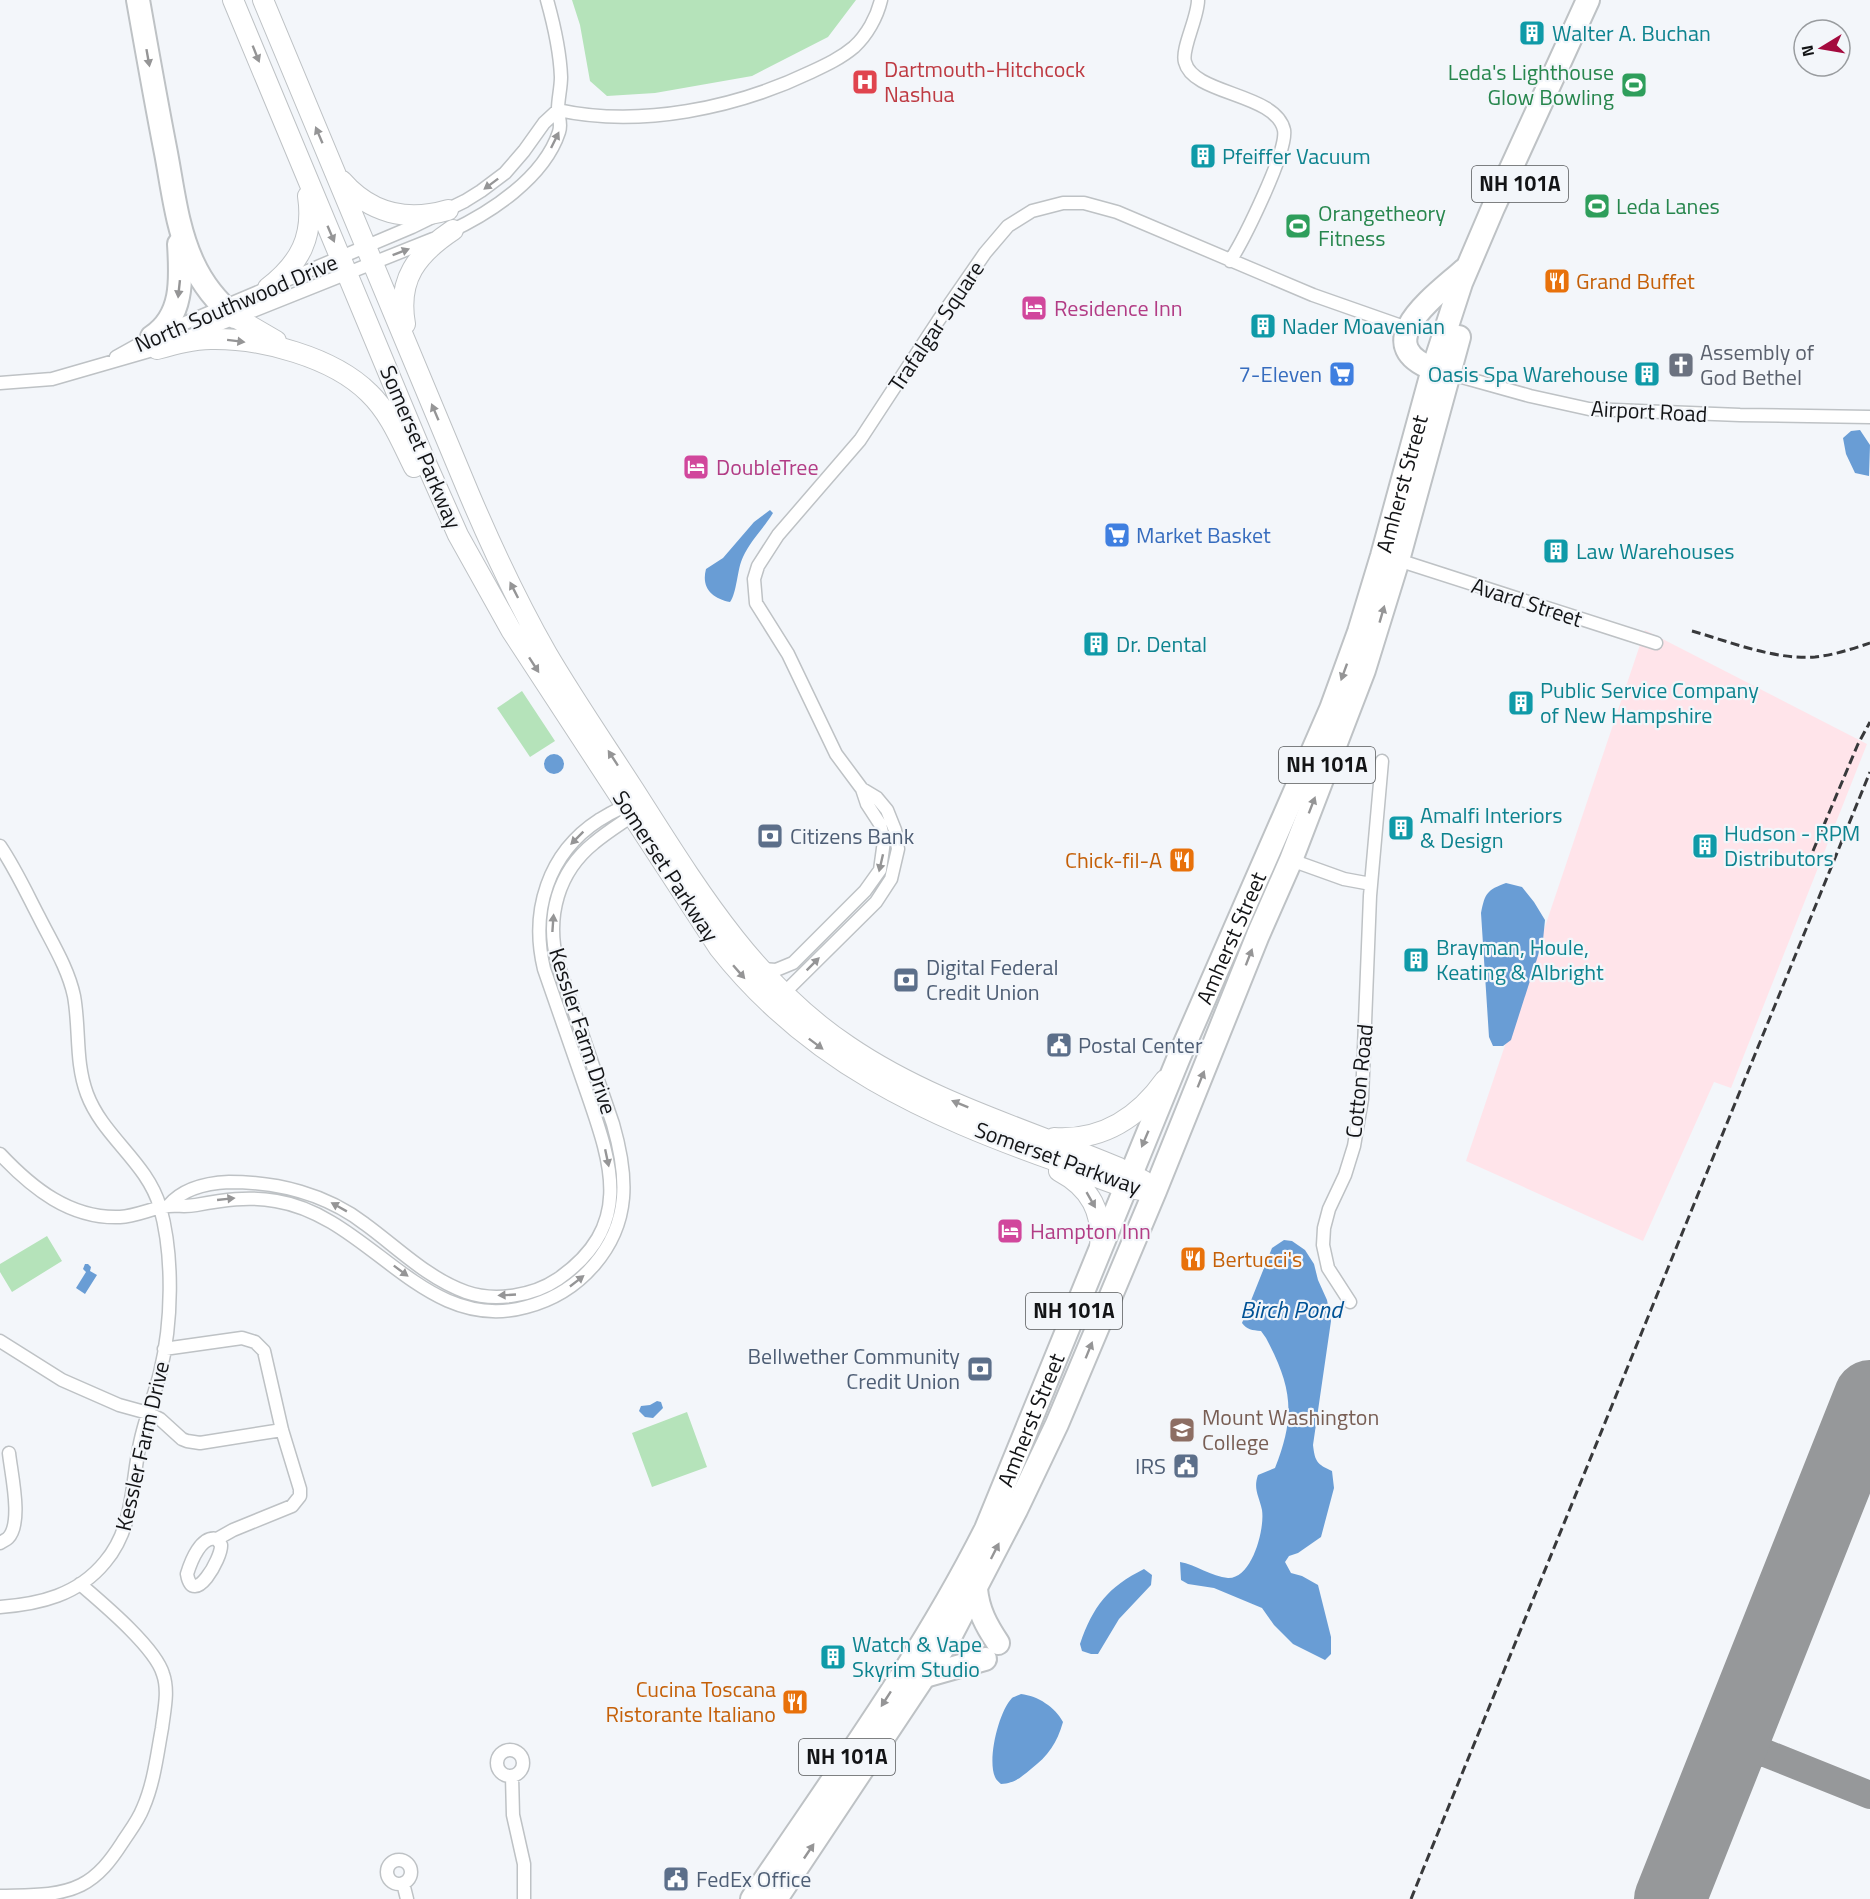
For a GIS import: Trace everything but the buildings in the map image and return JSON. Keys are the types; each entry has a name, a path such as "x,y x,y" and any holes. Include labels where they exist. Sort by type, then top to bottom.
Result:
{"highway":[{"path":"138,0 180,228 203,282 229,312"},
{"name":"Amherst Street","path":"776,1899 949,1639 1057,1424 1155,1191 1258,934 1291,860 1364,670 1398,560 1441,371 1448,321 1468,266 1588,0"},
{"name":"Amherst Street","path":"752,1899 928,1635 961,1579 986,1529 1179,1057 1331,709 1359,632 1441,371 1491,250 1604,0"},
{"path":"155,343 171,319 179,294 179,242 172,189"},
{"path":"1441,371 1417,361 1410,353 1406,344 1407,328 1416,314 1468,266"},
{"path":"925,1676 991,1651 977,1604 976,1589"}],"main road":[{"name":"Somerset Parkway","path":"233,0 433,481 472,561 511,630 634,809 755,965 778,1000"},
{"name":"Somerset Parkway","path":"263,0 478,514 521,604 634,809 719,948 744,978 896,1075 1031,1143 1128,1180 1139,1191 1155,1191"},
{"path":"268,288 296,259 309,233 309,201 301,164"},
{"path":"333,167 357,195 383,211 413,216 448,210"},
{"path":"414,362 404,313 403,294 406,282 424,253 453,230"},
{"path":"229,312 260,333 345,374 363,387 383,408 442,519 460,549 472,561"},
{"path":"155,343 222,339 302,354"},
{"path":"1031,1143 1053,1138 1078,1138 1099,1134 1120,1124 1154,1096 1179,1057"},
{"path":"1031,1143 1084,1189 1098,1214 1101,1233 1100,1249"}],"street":[{"path":"344,266 370,255 453,230 480,217 504,201 532,174 558,136 561,121 558,110 561,89 560,56 548,0"},
{"path":"558,110 592,116 655,114 720,103 773,88 838,59 855,46 872,22 881,0"},
{"path":"1198,0 1196,19 1184,55 1189,71 1203,82 1262,106 1282,124 1285,133 1282,151 1240,245 1230,261"},
{"path":"370,255 481,191 505,173 544,123 558,110"},
{"name":"Trafalgar Square","path":"755,965 772,971 793,963 877,876 883,858 884,841 880,824 867,804 862,789 836,754 788,654 756,603 754,579 758,566 771,545 860,440 985,254 1015,220 1052,204 1084,202 1117,212 1313,295 1407,328"},
{"name":"North Southwood Drive","path":"0,383 52,379 108,362 370,255"},
{"name":"North Southwood Drive","path":"229,312 268,288 344,266"},
{"name":"Airport Road","path":"1441,371 1566,405 1589,409 1740,416 1870,417"},
{"name":"Avard Street","path":"1398,560 1656,643"},
{"name":"Cotton Road","path":"1350,1302 1328,1268 1323,1245 1324,1228 1329,1209 1349,1163 1360,1115 1371,884 1382,761"},
{"name":"Trafalgar Square","path":"778,1000 876,902 891,879 898,849 891,819 877,798 862,789"},
{"name":"Kessler Farm Drive","path":"0,1154 48,1196 75,1210 104,1217 121,1217 164,1207 181,1193 224,1182 256,1183 311,1194 356,1216 424,1270 468,1293 505,1296 536,1291 573,1268 597,1240 606,1218 611,1181 608,1156 544,969 539,942 540,905 552,871 574,840 595,823 634,809"},
{"path":"0,846 67,971 75,1007 80,1070 90,1100 97,1115 144,1174 164,1207"},
{"path":"1291,860 1344,879 1371,884"},
{"name":"Kessler Farm Drive","path":"0,1607 51,1599 70,1591 104,1564 125,1530 131,1506 138,1452 160,1370 168,1323 169,1285 164,1207"},
{"path":"164,1349 242,1338 255,1341 264,1351 282,1430 300,1489 297,1502 217,1539"},
{"path":"0,1341 62,1380 119,1405 148,1413 160,1419 182,1438 194,1443 282,1430"},
{"path":"0,1543 8,1538 15,1527 15,1502 9,1453"},
{"path":"0,1896 56,1893 74,1888 91,1879 110,1861 138,1820 151,1784 164,1710 166,1685 163,1673 150,1651 106,1606 80,1584"},
{"path":"512,1776 513,1815 525,1875 524,1899"},
{"path":"403,1883 407,1899"}],"shaded area":[{"path":"1645,630 1867,744 1731,1088 1714,1082 1643,1241 1466,1161"}],"green space":[{"path":"572,0 856,0 828,37 752,76 655,93 607,96 590,81 580,25"},
{"path":"522,691 555,741 530,757 497,708"},
{"path":"47,1236 62,1261 12,1292 0,1272 0,1264"},
{"path":"687,1412 707,1467 652,1487 632,1433"}],"water":[{"path":"1860,430 1870,445 1869,476 1855,473 1846,454 1843,438 1851,431"},
{"path":"770,510 773,513 749,545 743,557 730,602 713,595 705,582 706,569 723,558 754,522"},
{"path":"554,754 561,757 564,764 561,771 554,774 547,771 544,764 547,757"},
{"path":"1506,883 1522,887 1545,920 1543,940 1511,1040 1503,1046 1493,1046 1489,1037 1481,913 1488,893"},
{"name":"Birch Pond","path":"1284,1240 1292,1241 1305,1250 1314,1264 1327,1300 1331,1321 1313,1445 1318,1462 1332,1471 1334,1488 1321,1537 1298,1553 1289,1556 1285,1562 1291,1573 1318,1585 1331,1637 1331,1654 1325,1660 1293,1644 1274,1625 1262,1608 1214,1588 1188,1584 1181,1580 1180,1562 1222,1577 1236,1576 1250,1562 1259,1540 1262,1510 1256,1489 1258,1475 1275,1468 1286,1432 1288,1402 1281,1372 1266,1338 1261,1331 1252,1330 1242,1323 1272,1248"},
{"path":"85,1264 88,1264 91,1267 90,1271 97,1275 85,1294 76,1288 86,1272 83,1269"},
{"path":"661,1402 663,1408 653,1418 645,1417 639,1411 641,1406"},
{"path":"1144,1569 1152,1575 1151,1585 1119,1619 1098,1654 1082,1651 1080,1644 1096,1608 1111,1591"},
{"path":"1021,1694 1045,1703 1063,1722 1055,1743 1042,1759 1017,1780 1001,1784 995,1778 993,1769 993,1748 1007,1704 1012,1698"}],"taxiway":[{"path":"1747,1707 1751,1739 1765,1753 1870,1795"},
{"path":"1717,1781 1736,1759 1748,1754 1765,1753"}],"runway":[{"path":"1670,1899 1870,1396"}],"railway":[{"path":"1692,631 1784,656 1829,655 1870,643"},
{"path":"1813,851 1858,744 1870,722"},
{"path":"1411,1899 1870,772"}],"place":[{"name":"Walter A. Buchan","path":"1532,33"},
{"name":"Dartmouth-Hitchcock Nashua","path":"865,82"},
{"name":"Leda's Lighthouse Glow Bowling","path":"1634,85"},
{"name":"Pfeiffer Vacuum","path":"1203,156"},
{"name":"Leda Lanes","path":"1597,206"},
{"name":"Orangetheory Fitness","path":"1298,226"},
{"name":"Grand Buffet","path":"1557,281"},
{"name":"Residence Inn","path":"1034,308"},
{"name":"Nader Moavenian","path":"1263,326"},
{"name":"Assembly of God Bethel","path":"1681,365"},
{"name":"7-Eleven","path":"1342,374"},
{"name":"Oasis Spa Warehouse","path":"1647,374"},
{"name":"DoubleTree","path":"696,467"},
{"name":"Market Basket","path":"1117,535"},
{"name":"Law Warehouses","path":"1556,551"},
{"name":"Dr. Dental","path":"1096,644"},
{"name":"Public Service Company of New Hampshire","path":"1521,703"},
{"name":"Amalfi Interiors & Design","path":"1401,828"},
{"name":"Citizens Bank","path":"770,836"},
{"name":"Hudson - RPM Distributors","path":"1705,846"},
{"name":"Chick-fil-A","path":"1182,860"},
{"name":"Brayman, Houle, Keating & Albright","path":"1416,960"},
{"name":"Digital Federal Credit Union","path":"906,980"},
{"name":"Postal Center","path":"1059,1045"},
{"name":"Hampton Inn","path":"1010,1231"},
{"name":"Bertucci's","path":"1193,1259"},
{"name":"Bellwether Community Credit Union","path":"980,1369"},
{"name":"Mount Washington College","path":"1182,1430"},
{"name":"IRS","path":"1186,1466"},
{"name":"Watch & Vape Skyrim Studio","path":"833,1657"},
{"name":"Cucina Toscana Ristorante Italiano","path":"795,1702"},
{"name":"FedEx Office","path":"676,1879"}]}
